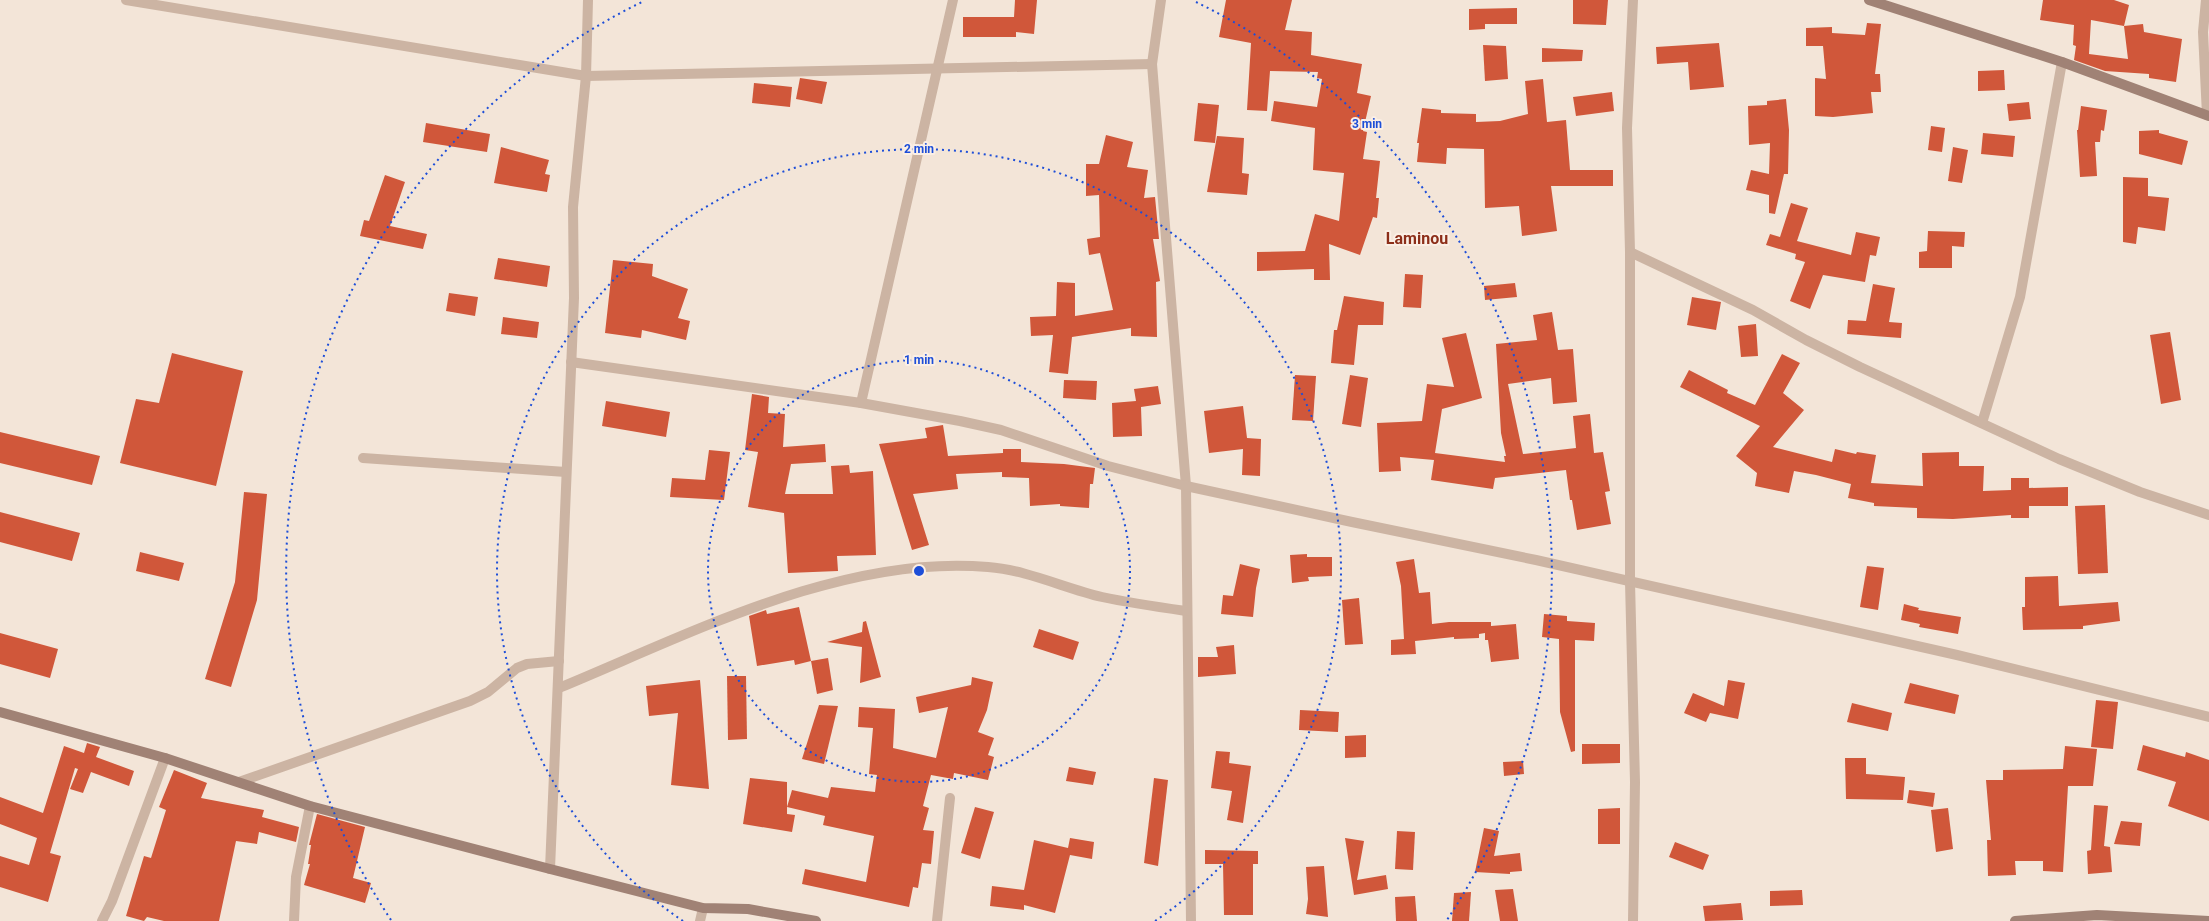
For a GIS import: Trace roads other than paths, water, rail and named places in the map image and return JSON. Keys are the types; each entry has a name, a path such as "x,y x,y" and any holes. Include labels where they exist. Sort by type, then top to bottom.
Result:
{"street":[{"path":"126,0 586,76 1152,64"},
{"path":"550,869 559,688 566,472 574,298 574,207 576,165 586,76 588,0"},
{"path":"861,403 953,0"},
{"path":"1161,0 1152,64 1186,486 1186,611 1191,921"},
{"path":"1633,0 1627,128 1630,252 1630,582 1635,782 1633,921"},
{"path":"1870,0 2062,62 2208,115 2203,32 2206,0"},
{"path":"1982,423 2020,297 2062,62"},
{"path":"1630,252 1753,310 1806,340 1853,364 2059,459 2140,492 2209,515"},
{"path":"571,362 861,403 1001,430 1108,466 1186,486 1957,654 2209,717"},
{"path":"363,458 566,472"},
{"path":"559,688 768,603 868,574 916,567 990,567 1033,577 1101,597 1186,611"},
{"path":"239,782 470,701 488,692 517,668 527,664 559,661"},
{"path":"0,712 165,758 310,806 550,869 703,908 748,909 816,921"},
{"path":"102,921 112,901 165,758"},
{"path":"937,921 950,798"},
{"path":"294,921 296,877 310,806"},
{"path":"700,921 703,908"},
{"path":"2015,921 2097,915 2209,921"}],"district":[{"name":"Laminou","path":"1417,238"}]}
